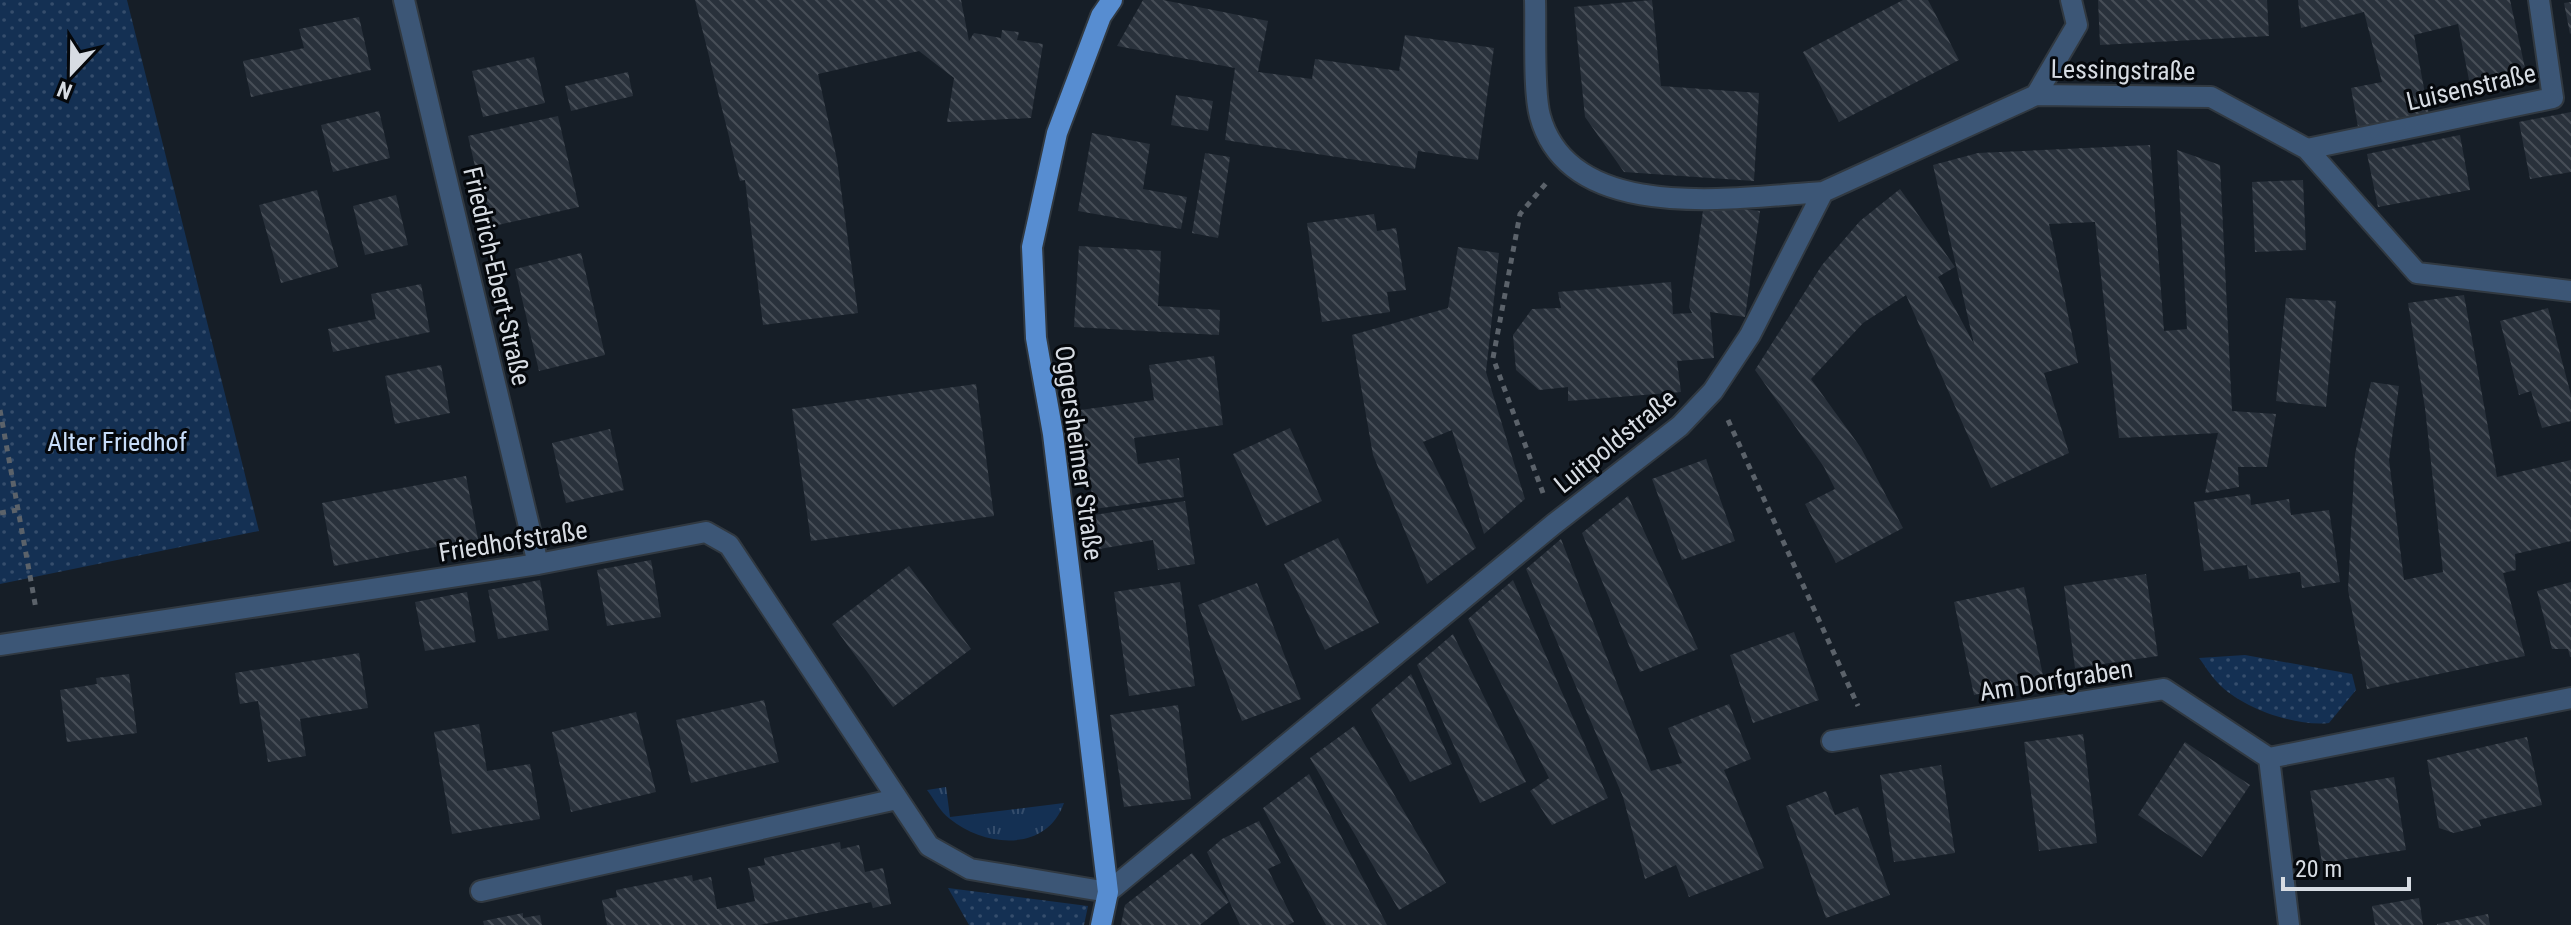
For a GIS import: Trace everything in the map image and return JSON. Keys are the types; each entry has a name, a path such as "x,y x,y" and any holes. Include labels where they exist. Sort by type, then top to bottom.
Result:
{"main road":[{"name":"Oggersheimer Straße","path":"1101,925 1108,892 1053,434 1036,338 1032,247 1057,133 1101,16 1112,0"}],"street":[{"name":"Friedrich-Ebert-Straße","path":"404,0 538,564"},
{"path":"1535,0 1540,116 1563,161 1604,186 1682,201 1823,192 2036,95 2077,25 2071,0"},
{"name":"Luisenstraße","path":"2307,149 2562,96 2539,0"},
{"name":"Lessingstraße","path":"2036,95 2211,97 2307,149 2417,273 2571,291"},
{"name":"Luitpoldstraße","path":"1108,892 1554,524 1680,426 1713,391 1750,335 1823,192"},
{"name":"Friedhofstraße","path":"0,645 538,564 706,532 729,545 929,846 970,869 1108,892"},
{"name":"Am Dorfgraben","path":"1832,741 2164,689 2269,758"},
{"path":"2289,925 2269,758 2571,698"},
{"path":"481,891 897,799"}],"path":[{"path":"1554,524 1493,358 1520,214 1563,161"},
{"path":"1713,391 1872,736"},
{"path":"0,410 42,637"},
{"path":"0,513 17,510"}],"green space":[{"name":"Alter Friedhof","path":"0,0 127,0 259,531 0,584"},
{"path":"2245,655 2352,674 2356,690 2329,723 2285,719 2255,708 2228,692 2199,658"},
{"path":"946,787 950,817 1064,803 1056,819 1044,830 1030,837 997,840 965,829 946,816 927,790"},
{"path":"948,888 1088,906 1084,925 969,925"}],"building":[{"path":"695,0 961,0 969,41 974,33 1001,38 1002,30 1019,32 1017,40 1043,44 1031,118 947,122 954,78 919,51 818,74 837,160 858,313 763,325 745,180 740,181"},
{"path":"1143,0 1163,0 1268,21 1258,72 1312,79 1315,59 1399,71 1405,35 1494,48 1478,160 1418,151 1415,169 1225,140 1235,68 1117,46"},
{"path":"1652,0 1661,86 1759,93 1754,181 1624,172 1585,117 1574,7"},
{"path":"1903,0 1928,0 1959,60 1839,122 1803,52"},
{"path":"2098,0 2267,0 2269,36 2100,45"},
{"path":"2298,0 2510,0 2525,68 2469,80 2458,24 2414,35 2429,115 2358,127 2351,88 2382,82 2364,12 2301,28"},
{"path":"2571,2 2571,33 2570,34 2564,3"},
{"path":"359,17 371,70 251,97 243,61 304,48 299,29"},
{"path":"534,57 545,103 483,117 472,71"},
{"path":"628,72 633,96 571,111 565,86"},
{"path":"1176,95 1213,101 1208,131 1171,125"},
{"path":"379,111 390,158 333,172 321,125"},
{"path":"2571,112 2571,172 2530,179 2519,122"},
{"path":"558,116 579,207 489,227 468,136"},
{"path":"1092,133 1150,144 1143,189 1187,197 1181,229 1078,211"},
{"path":"2460,135 2470,190 2378,207 2367,154"},
{"path":"2150,145 2164,331 2187,329 2177,150 2220,165 2232,411 2276,414 2267,467 2238,467 2239,487 2205,493 2218,433 2119,438 2095,222 2049,224 2078,363 2044,373 2069,453 1991,488 1906,295 1863,323 1811,379 1861,448 1903,528 1836,563 1805,504 1835,489 1824,467 1755,370 1822,265 1860,221 1900,189 1955,267 1938,277 1974,344 1933,165 1978,153"},
{"path":"1205,153 1230,157 1218,238 1192,233"},
{"path":"2303,180 2306,250 2255,252 2252,182"},
{"path":"317,190 338,267 281,283 259,205"},
{"path":"396,195 408,245 365,255 353,206"},
{"path":"1704,204 1760,211 1745,317 1710,312 1714,358 1677,361 1681,392 1568,401 1568,387 1539,390 1516,370 1513,335 1532,309 1561,308 1558,292 1671,282 1673,314 1692,313 1689,307"},
{"path":"1374,214 1377,231 1396,228 1406,290 1387,292 1390,312 1322,322 1307,223"},
{"path":"1079,246 1161,251 1158,306 1220,310 1219,335 1074,327"},
{"path":"1458,247 1499,253 1486,372 1525,499 1484,534 1452,430 1423,442 1476,548 1427,584 1373,455 1352,335 1448,308"},
{"path":"581,253 605,355 539,371 515,269"},
{"path":"421,284 430,332 333,352 328,329 376,319 371,294"},
{"path":"2464,295 2497,477 2571,460 2571,541 2515,554 2516,570 2503,573 2525,656 2367,689 2348,590 2355,454 2371,382 2399,386 2389,460 2404,580 2443,572 2425,408 2408,303"},
{"path":"2286,298 2336,301 2326,407 2276,401"},
{"path":"2548,308 2571,395 2571,421 2542,428 2531,391 2519,395 2500,321"},
{"path":"1214,356 1223,425 1134,438 1138,464 1179,458 1184,497 1094,509 1080,410 1154,400 1149,365"},
{"path":"441,365 450,413 395,424 385,376"},
{"path":"976,384 994,516 811,541 792,409"},
{"path":"1290,428 1322,501 1266,526 1233,454"},
{"path":"610,429 624,490 566,503 552,443"},
{"path":"1706,459 1735,541 1682,560 1652,479"},
{"path":"466,476 478,539 334,566 322,503"},
{"path":"2250,494 2251,505 2289,499 2291,515 2329,510 2340,582 2302,588 2300,572 2249,579 2247,565 2204,571 2194,502"},
{"path":"1628,496 1698,649 1640,672 1582,533"},
{"path":"1185,501 1195,564 1158,570 1153,540 1099,549 1094,515"},
{"path":"1338,538 1379,623 1325,650 1284,564"},
{"path":"1561,539 1651,771 1682,763 1668,728 1729,704 1751,759 1724,770 1764,868 1689,897 1676,865 1645,879 1623,797 1526,569"},
{"path":"651,560 661,617 607,626 597,570"},
{"path":"909,566 971,649 893,707 832,624"},
{"path":"2146,574 2158,656 2075,668 2064,586"},
{"path":"540,580 549,630 498,639 488,590"},
{"path":"1513,580 1608,798 1552,825 1530,791 1549,778 1468,619"},
{"path":"1180,582 1195,686 1129,696 1114,592"},
{"path":"2571,582 2570,657 2568,649 2552,649 2537,591"},
{"path":"1257,583 1301,699 1242,721 1198,605"},
{"path":"2024,587 2044,680 1974,695 1954,602"},
{"path":"467,592 476,642 425,651 415,602"},
{"path":"1794,632 1819,700 1753,723 1730,655"},
{"path":"1453,634 1526,782 1480,803 1417,665"},
{"path":"359,653 368,708 300,719 306,756 268,762 258,701 240,704 235,673"},
{"path":"129,674 137,733 67,742 60,690 97,684 96,678"},
{"path":"1411,674 1452,764 1410,782 1371,709"},
{"path":"764,700 779,762 691,783 676,720"},
{"path":"1178,705 1191,799 1124,807 1110,715"},
{"path":"636,712 656,792 571,812 552,732"},
{"path":"479,724 487,771 530,764 540,819 452,834 434,732"},
{"path":"1354,726 1446,883 1399,910 1310,758"},
{"path":"2083,734 2097,843 2039,851 2024,742"},
{"path":"2527,737 2542,805 2479,820 2481,826 2454,833 2439,828 2427,760"},
{"path":"2185,742 2250,785 2202,857 2138,815"},
{"path":"1941,765 1955,853 1894,862 1880,775"},
{"path":"1309,774 1387,925 1326,925 1263,808"},
{"path":"2394,777 2406,850 2322,863 2310,791"},
{"path":"1826,791 1835,815 1858,807 1890,895 1826,918 1786,806"},
{"path":"1259,821 1281,863 1268,869 1294,922 1288,925 1240,925 1207,852 1222,839"},
{"path":"840,842 841,849 859,845 865,872 883,868 891,904 873,908 871,902 760,925 607,925 602,900 617,897 616,890 692,875 693,881 711,877 717,909 755,901 748,868 765,865 764,858"},
{"path":"1192,853 1229,902 1200,925 1121,925 1125,905"},
{"path":"2419,898 2423,925 2375,925 2372,906"},
{"path":"523,913 523,918 540,915 542,925 484,925 483,921"},
{"path":"2488,914 2490,925 2437,925 2437,924"}]}
